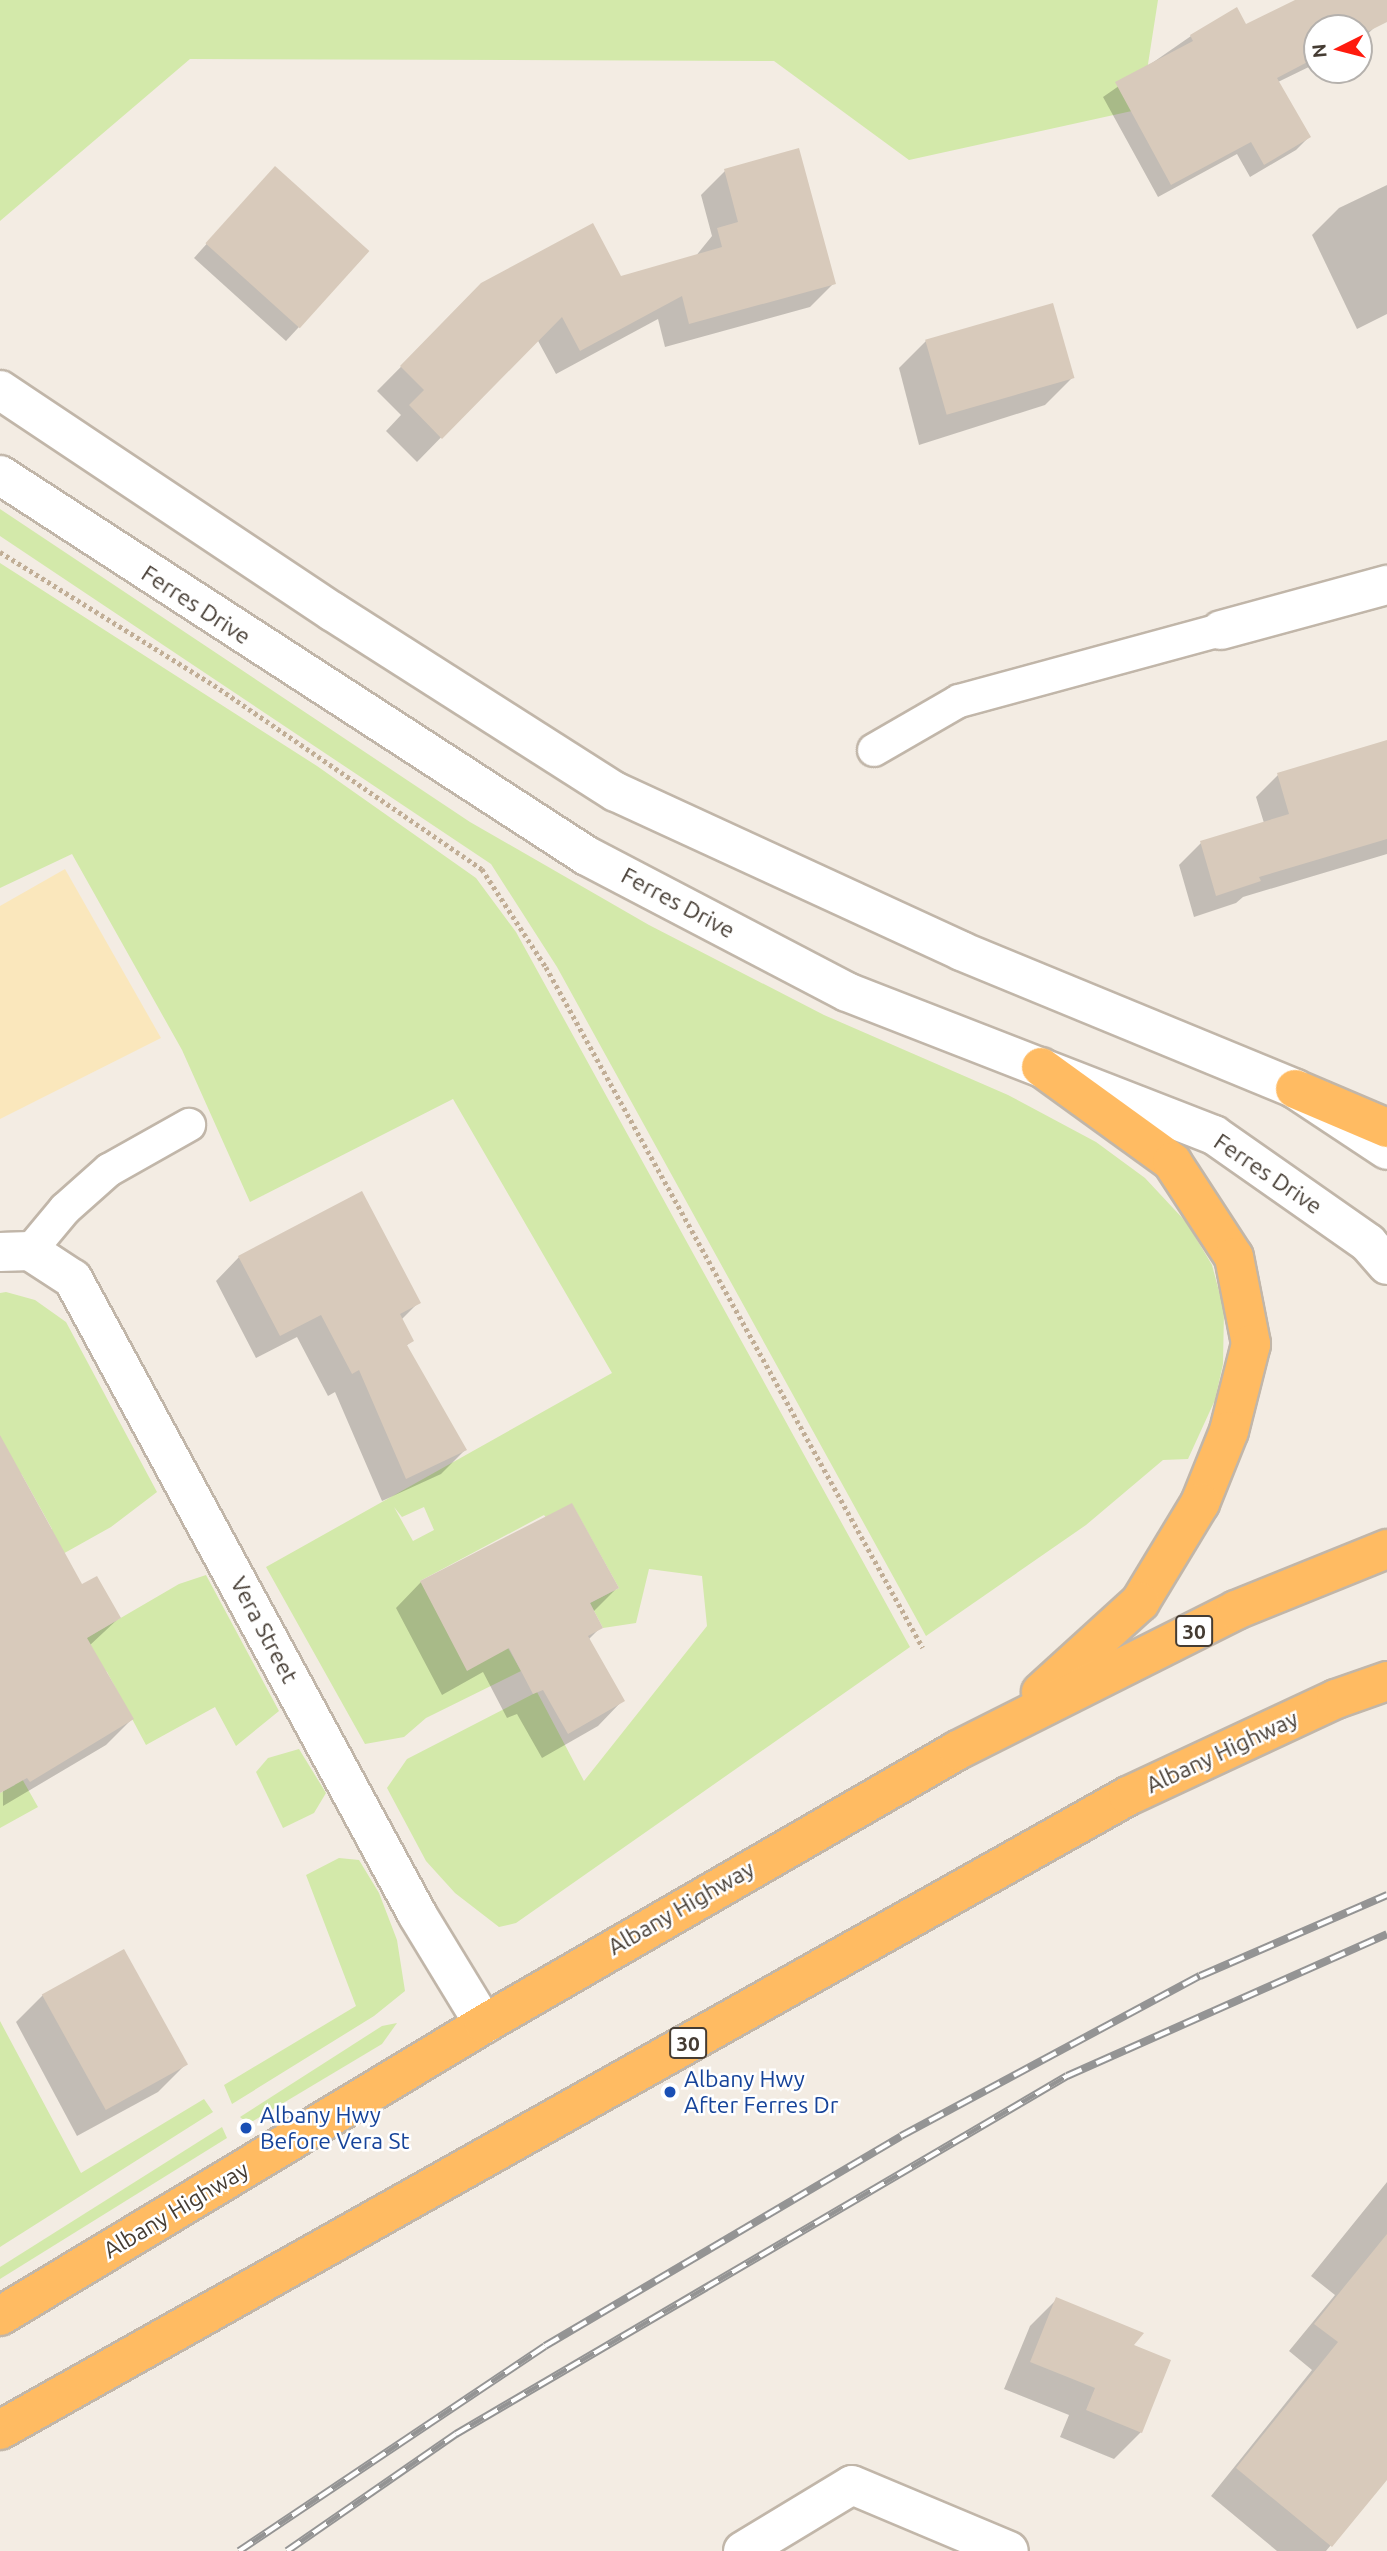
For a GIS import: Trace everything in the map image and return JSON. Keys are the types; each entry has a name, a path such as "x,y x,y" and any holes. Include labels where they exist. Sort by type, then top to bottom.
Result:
{"highway":[{"path":"1006,1724 1140,1602 1200,1503 1229,1431 1251,1344 1234,1257 1172,1162 1041,1067"},
{"path":"1295,1089 1387,1128"},
{"name":"Albany Highway","path":"0,2316 484,2024 1006,1724 1236,1610 1387,1549"},
{"name":"Albany Highway","path":"0,2430 1128,1796 1336,1699 1387,1681"}],"street":[{"path":"0,390 334,612 616,792 961,951 1295,1089 1387,1150"},
{"name":"Ferres Drive","path":"0,475 587,856 847,992 1214,1135 1368,1243 1387,1265"},
{"path":"1221,630 1387,585"},
{"name":"Vera Street","path":"15,1252 73,1279 417,1914 484,2024"},
{"path":"743,2551 852,2485 1009,2551"}],"lane":[{"path":"874,750 959,701 1221,630"},
{"path":"15,1252 108,1170 188,1125"}],"path":[{"path":"0,552 214,685 482,869 546,967 923,1648"}],"green space":[{"path":"0,0 1158,0 1141,109 909,160 774,61 190,59 0,221"},
{"path":"0,509 470,822 649,925 824,1015 1008,1095 1096,1142 1145,1178 1187,1223 1212,1265 1224,1310 1223,1364 1215,1400 1188,1459 1163,1460 1086,1525 926,1636 557,967 491,864 0,536"},
{"path":"0,563 317,766 476,878 516,932 910,1647 516,1923 499,1927 455,1893 426,1861 387,1788 407,1759 537,1692 584,1781 707,1626 702,1576 649,1569 636,1623 603,1628 590,1603 619,1588 572,1504 547,1519 544,1515 420,1581 508,1648 521,1671 426,1718 404,1737 365,1744 266,1567 612,1373 453,1099 250,1202 182,1050 72,854 0,888","holes":["394,1507 402,1517 424,1507 434,1530 413,1541"]},
{"path":"6,1292 35,1300 66,1322 157,1492 111,1527 52,1560 52,1529 22,1475 0,1451 0,1293"},
{"path":"206,1575 279,1711 236,1746 215,1707 146,1745 107,1672 76,1644 179,1584"},
{"path":"0,1740 38,1807 0,1828 0,1793 15,1785"},
{"path":"299,1749 326,1793 314,1813 283,1828 256,1772 268,1758"},
{"path":"339,1858 359,1860 379,1893 397,1940 405,1991 374,2016 232,2104 224,2085 356,2006 306,1875"},
{"path":"0,2021 81,2173 204,2099 213,2112 0,2247"},
{"path":"397,2023 382,2044 248,2124 240,2117 382,2026"},
{"path":"222,2127 227,2138 0,2279 0,2267"}],"sand":[{"path":"65,869 161,1038 0,1119 0,906"}],"building":[{"path":"1295,0 1387,0 1387,22 1373,29 1373,14 1303,14 1303,64 1277,78 1311,137 1264,165 1251,142 1171,185 1115,82 1193,41 1190,35 1237,7 1246,24"},
{"path":"799,148 836,284 689,324 682,296 580,351 562,317 442,439 409,405 424,390 400,366 481,283 593,223 621,276 722,247 717,228 738,222 724,169"},
{"path":"275,166 369,251 300,328 205,243"},
{"path":"1053,303 1074,378 947,415 925,340"},
{"path":"1387,740 1387,839 1259,877 1261,881 1216,896 1200,841 1289,814 1277,773"},
{"path":"362,1191 421,1303 400,1314 414,1341 407,1345 467,1450 406,1479 359,1370 352,1374 321,1315 280,1336 238,1256"},
{"path":"0,1435 82,1584 97,1576 121,1618 87,1638 134,1719 30,1782 27,1778 0,1793"},
{"path":"572,1503 619,1588 590,1603 603,1628 588,1636 625,1701 568,1734 543,1690 533,1694 509,1648 467,1671 420,1581"},
{"path":"124,1949 188,2064 106,2110 42,1995"},
{"path":"1387,2234 1387,2480 1332,2547 1236,2468 1338,2342 1314,2324"},
{"path":"1056,2297 1144,2333 1134,2345 1171,2360 1142,2433 1086,2410 1095,2388 1030,2362"}],"railway":[{"path":"239,2551 545,2346 901,2136 1200,1976 1387,1895"},
{"path":"287,2551 456,2434 1067,2076 1387,1934"}],"place":[{"name":"Albany Hwy After Ferres Dr","path":"670,2092"},
{"name":"Albany Hwy Before Vera St","path":"246,2128"}]}
